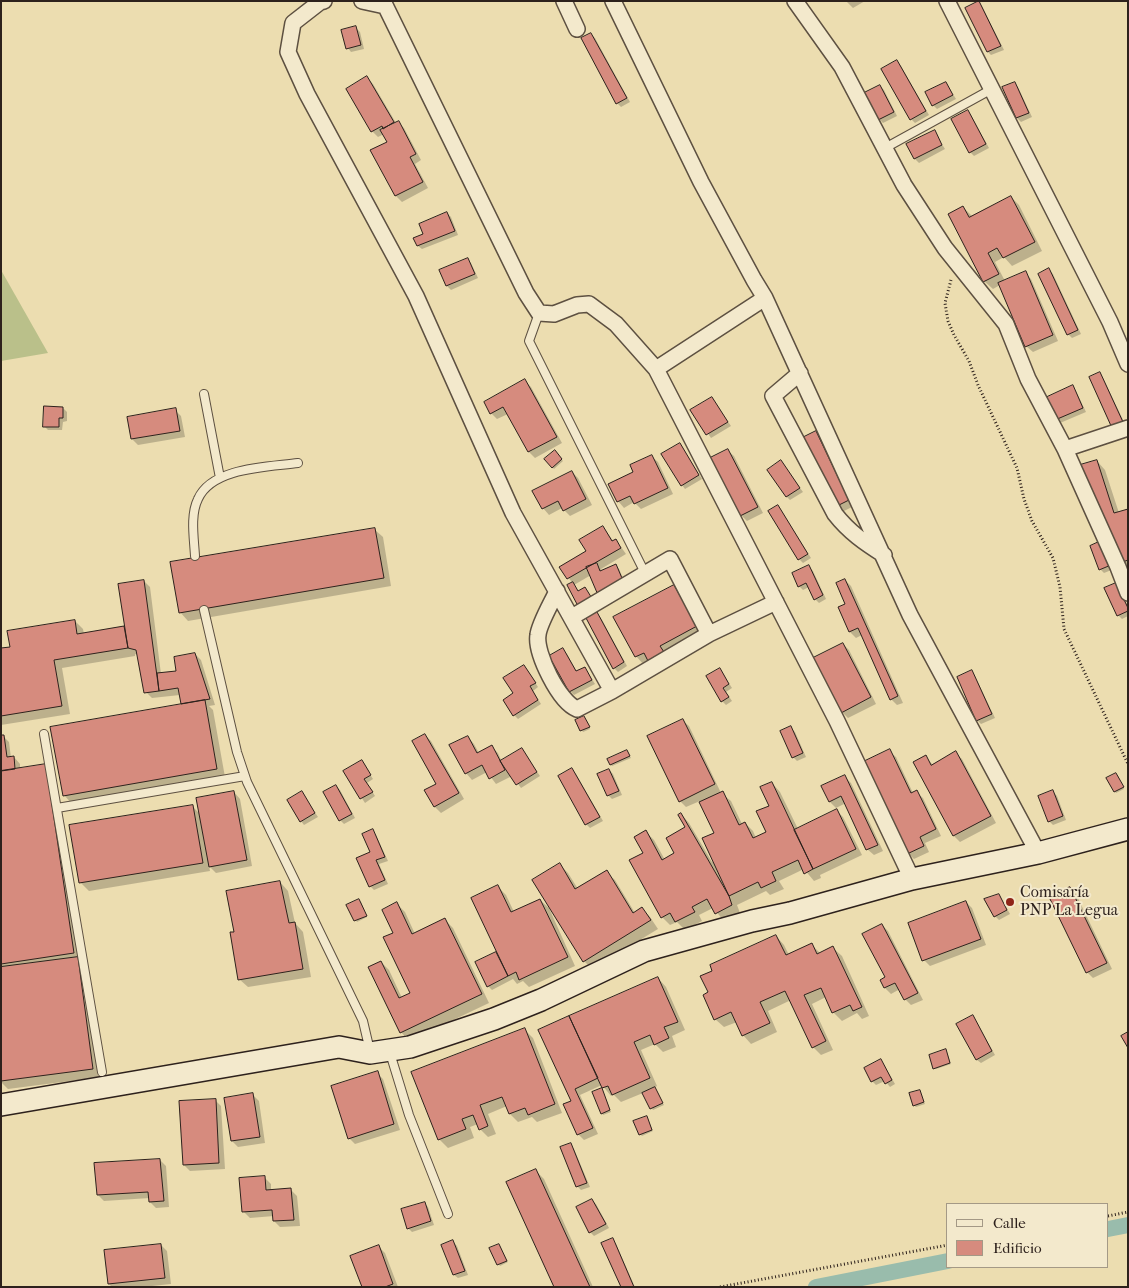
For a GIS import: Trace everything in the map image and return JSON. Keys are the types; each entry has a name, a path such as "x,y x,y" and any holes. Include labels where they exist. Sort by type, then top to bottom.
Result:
{"main road":[{"path":"1,1105 339,1047 380,1052 410,1047 494,1019 541,1000 644,952 912,878 1038,853 1128,829"}],"street":[{"path":"324,1 293,23 288,52 307,94 416,296 514,513 612,691"},
{"path":"362,1 384,3 526,293 539,313 554,314 577,305 589,304 616,324 656,369 837,720 912,878"},
{"path":"564,1 577,29"},
{"path":"613,1 701,182 765,298 910,615 1038,853"},
{"path":"795,1 842,67 904,185 945,248 1006,324 1028,379 1065,448 1128,593"},
{"path":"947,1 1110,322 1128,364"},
{"path":"656,369 765,298"},
{"path":"800,373 774,396 835,514 846,528 884,556"},
{"path":"1065,448 1128,428"},
{"path":"572,617 670,559 708,634"},
{"path":"557,591 538,633 538,643 542,657 558,690 566,702 577,709 612,691 708,634 776,602"}],"lane":[{"path":"885,148 992,89"},
{"path":"539,313 529,341 645,574"},
{"path":"204,394 220,478"},
{"path":"195,556 194,520 197,500 202,491 220,478 245,470 298,463"},
{"path":"204,610 237,752 245,776 380,1052 448,1214"},
{"path":"44,734 102,1072"},
{"path":"57,808 245,776"}],"path":[{"path":"957,263 945,303 948,321 970,361 978,385 1017,468 1024,499 1032,522 1053,558 1060,586 1064,630 1128,764"},
{"path":"1109,1216 1128,1212"},
{"path":"720,1287 946,1245"}],"green space":[{"path":"1,270 48,353 1,361"}],"building":[{"path":"979,1 1001,46 987,52 965,8"},
{"path":"356,26 361,45 346,49 341,30"},
{"path":"591,33 627,98 616,104 581,38"},
{"path":"897,60 926,111 910,120 881,69"},
{"path":"367,76 394,122 383,129 382,126 371,132 346,89"},
{"path":"946,82 953,95 932,106 925,92"},
{"path":"1015,82 1029,113 1016,118 1002,87"},
{"path":"880,85 894,112 878,120 864,93"},
{"path":"968,110 986,144 969,153 951,119"},
{"path":"399,121 416,154 410,157 423,182 395,196 370,150 387,142 380,130"},
{"path":"935,130 942,145 914,159 906,144"},
{"path":"1011,196 1035,242 1003,258 997,248 988,253 999,274 983,282 948,214 963,206 969,217"},
{"path":"447,212 455,231 417,246 413,238 423,234 419,224"},
{"path":"468,258 475,274 446,286 439,270"},
{"path":"1049,268 1078,330 1067,335 1038,274"},
{"path":"1026,271 1053,335 1025,347 998,283"},
{"path":"1100,372 1123,422 1112,428 1089,377"},
{"path":"525,379 557,437 528,452 503,407 490,414 484,402"},
{"path":"1073,385 1083,408 1055,420 1045,398"},
{"path":"712,397 728,422 706,435 690,410"},
{"path":"44,406 63,407 63,418 59,418 59,427 43,427"},
{"path":"176,408 180,431 131,439 127,417"},
{"path":"816,431 849,500 835,507 802,438"},
{"path":"680,443 699,475 681,486 661,454"},
{"path":"728,449 758,507 740,516 710,458"},
{"path":"555,450 562,459 552,468 544,459"},
{"path":"652,455 668,488 634,504 630,496 617,502 608,484 633,472 630,465"},
{"path":"781,460 800,488 786,497 767,470"},
{"path":"1097,460 1114,513 1128,509 1128,560 1120,563 1080,465"},
{"path":"572,471 586,499 563,511 558,501 542,509 532,491"},
{"path":"778,505 808,554 798,560 768,511"},
{"path":"603,526 612,541 616,539 621,548 567,579 559,567 586,551 579,540"},
{"path":"375,528 384,578 179,613 170,562"},
{"path":"1101,541 1111,565 1099,570 1090,546"},
{"path":"597,563 600,571 616,564 624,583 598,595 586,567"},
{"path":"809,565 823,595 814,600 806,583 798,587 792,573"},
{"path":"845,579 898,696 890,700 858,628 849,632 838,607 845,604 836,583"},
{"path":"144,580 159,691 144,693 136,650 128,648 118,584"},
{"path":"573,582 578,591 585,587 593,600 579,608 567,585"},
{"path":"1116,583 1128,608 1128,611 1117,616 1104,588"},
{"path":"674,585 697,626 660,646 664,652 648,661 644,653 635,657 613,617"},
{"path":"597,612 624,662 613,669 586,618"},
{"path":"75,620 77,634 124,626 128,648 54,660 62,706 1,716 1,648 10,647 7,631"},
{"path":"843,643 871,697 841,713 813,658"},
{"path":"563,648 576,671 585,667 592,680 569,692 549,656"},
{"path":"195,653 210,699 181,704 178,688 159,691 157,673 176,671 174,657"},
{"path":"524,665 536,683 530,686 538,700 513,716 503,700 513,693 503,678"},
{"path":"720,668 729,684 723,688 729,697 721,702 706,676"},
{"path":"972,670 992,714 976,721 957,677"},
{"path":"205,700 217,769 63,796 50,727"},
{"path":"584,716 590,727 580,731 575,720"},
{"path":"683,719 715,784 679,802 647,736"},
{"path":"791,726 803,753 792,758 780,731"},
{"path":"425,734 459,793 434,807 424,790 436,784 412,741"},
{"path":"1,735 4,735 7,757 14,756 15,769 1,771"},
{"path":"468,736 477,753 492,745 505,770 489,779 482,765 465,774 449,745"},
{"path":"522,748 537,772 516,785 500,761"},
{"path":"890,749 911,793 917,790 936,829 920,837 924,846 907,854 863,762"},
{"path":"627,750 630,756 610,765 607,759"},
{"path":"956,751 991,816 953,836 913,762 926,755 931,765"},
{"path":"362,760 371,775 364,779 373,792 360,799 343,771"},
{"path":"46,764 74,953 1,964 1,771"},
{"path":"572,768 600,817 585,825 558,776"},
{"path":"609,769 619,791 607,796 597,774"},
{"path":"1116,773 1124,787 1114,792 1106,778"},
{"path":"845,775 878,845 866,850 841,796 829,802 821,786"},
{"path":"772,782 813,869 804,874 798,860 772,872 776,881 761,888 758,882 729,896 702,838 714,833 699,802 723,791 739,825 745,822 753,838 766,832 756,811 769,806 760,787"},
{"path":"336,785 352,814 339,821 323,792"},
{"path":"1053,790 1063,816 1048,822 1038,796"},
{"path":"234,791 247,860 209,867 196,798"},
{"path":"302,791 315,813 300,822 287,800"},
{"path":"193,805 203,863 79,883 69,825"},
{"path":"837,809 856,849 813,869 794,830"},
{"path":"681,813 729,896 732,905 715,914 707,899 692,907 695,912 675,922 670,913 661,918 629,860 643,853 634,837 646,830 662,860 674,853 666,838 685,827 678,815"},
{"path":"373,829 385,857 376,860 385,880 369,887 356,858 370,852 362,834"},
{"path":"560,863 575,889 607,870 633,913 642,907 651,920 583,962 532,880"},
{"path":"280,881 289,923 295,922 303,969 238,980 230,932 234,932 226,891"},
{"path":"498,885 511,912 540,899 568,957 519,980 516,972 508,976 471,898"},
{"path":"1070,887 1107,963 1086,973 1049,897"},
{"path":"999,894 1007,910 994,917 984,899"},
{"path":"359,899 367,916 354,921 346,905"},
{"path":"966,901 981,939 922,961 908,923"},
{"path":"397,902 412,934 445,918 482,994 400,1033 368,967 381,961 399,998 410,993 383,937 393,933 382,910"},
{"path":"882,924 918,993 904,1000 895,983 884,988 880,980 885,977 862,934"},
{"path":"776,935 786,955 812,943 817,954 833,946 862,1007 853,1011 850,1005 832,1013 821,988 804,995 826,1041 812,1048 785,991 760,1002 770,1023 742,1036 731,1012 714,1020 703,995 708,992 700,976 712,971 710,965"},
{"path":"496,952 508,976 487,987 475,962"},
{"path":"78,957 93,1069 1,1081 1,967"},
{"path":"658,977 678,1022 664,1027 669,1038 654,1045 650,1035 634,1042 650,1078 612,1095 608,1086 602,1088 569,1016"},
{"path":"973,1015 992,1051 976,1060 956,1024"},
{"path":"569,1016 598,1078 575,1089 593,1128 577,1135 563,1104 571,1101 538,1030"},
{"path":"525,1028 555,1104 528,1115 525,1108 509,1114 502,1097 480,1105 488,1126 479,1130 473,1115 462,1119 466,1129 438,1140 411,1072"},
{"path":"1128,1032 1128,1048 1121,1036"},
{"path":"946,1049 950,1063 933,1069 929,1055"},
{"path":"881,1059 892,1080 885,1084 881,1077 871,1082 864,1068"},
{"path":"378,1071 394,1124 348,1139 331,1086"},
{"path":"655,1087 663,1103 650,1109 642,1093"},
{"path":"602,1088 610,1110 601,1114 592,1092"},
{"path":"920,1090 924,1102 913,1106 909,1093"},
{"path":"253,1093 260,1137 231,1141 224,1098"},
{"path":"216,1099 219,1163 183,1165 179,1101"},
{"path":"647,1116 652,1130 639,1135 633,1121"},
{"path":"571,1143 587,1183 576,1187 560,1147"},
{"path":"160,1159 164,1201 149,1202 148,1192 97,1195 94,1163"},
{"path":"536,1169 590,1287 554,1287 506,1182"},
{"path":"265,1176 266,1190 291,1188 294,1220 273,1221 272,1210 242,1212 239,1178"},
{"path":"592,1199 606,1224 589,1233 576,1207"},
{"path":"425,1202 431,1221 407,1229 401,1209"},
{"path":"613,1238 634,1287 621,1287 601,1243"},
{"path":"453,1240 465,1271 453,1275 441,1245"},
{"path":"161,1244 165,1278 108,1284 104,1250"},
{"path":"499,1244 507,1261 497,1265 489,1248"},
{"path":"379,1245 393,1284 385,1287 362,1287 350,1256"}],"waterway":[{"path":"1109,1229 1128,1225"},
{"path":"816,1287 946,1261"}],"place":[{"name":"Comisaría PNP La Legua","path":"1010,902"}]}
